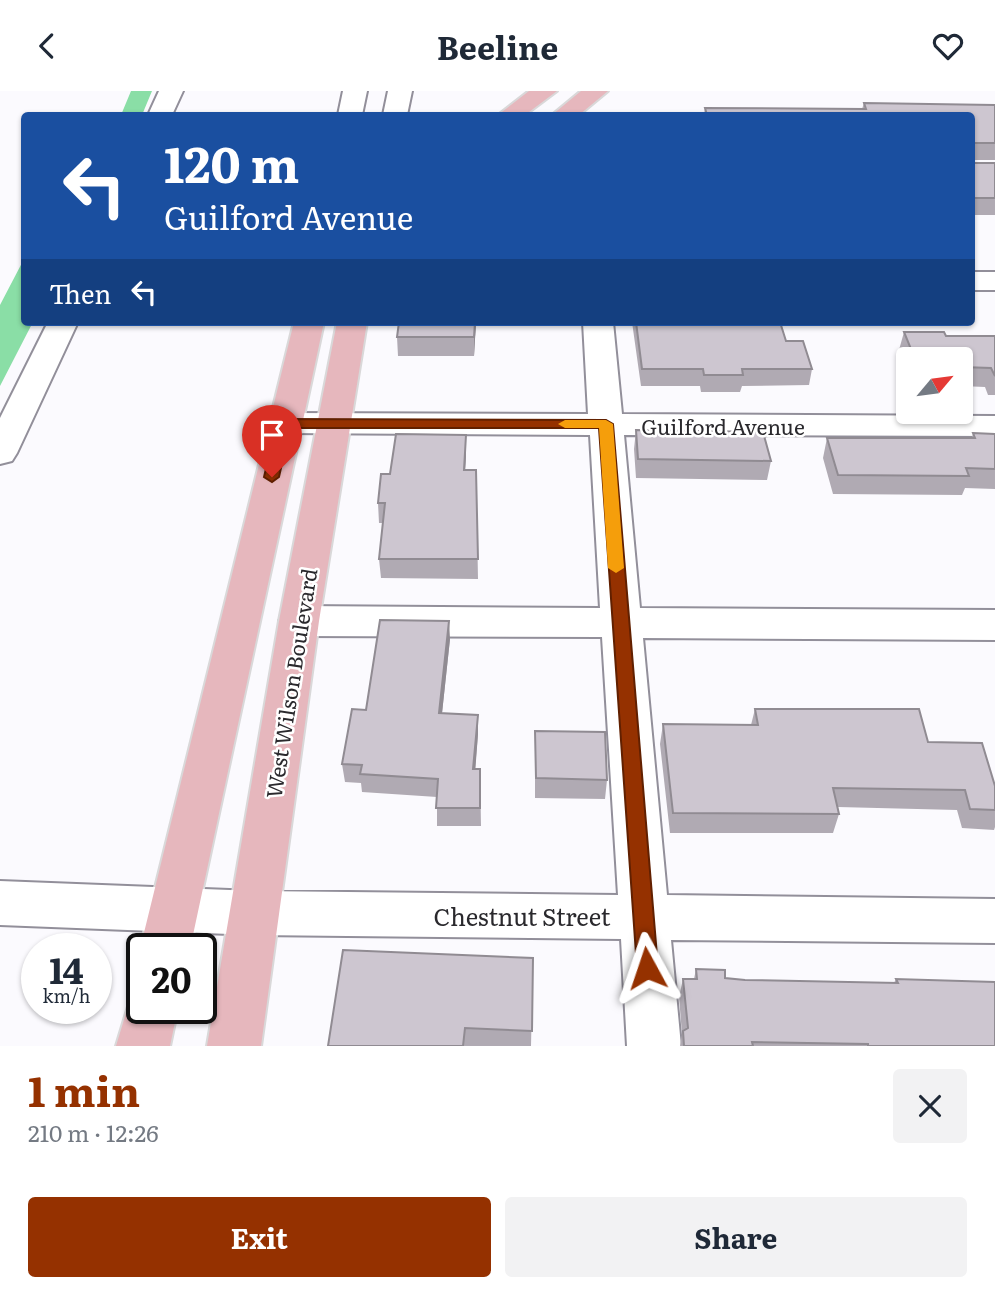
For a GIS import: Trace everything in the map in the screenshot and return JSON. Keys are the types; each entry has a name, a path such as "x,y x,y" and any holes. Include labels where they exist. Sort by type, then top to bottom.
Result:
{"main road":[{"path":"514,112 545,91"},
{"path":"568,112 596,91"},
{"path":"170,929 308,326"},
{"name":"West Wilson Boulevard","path":"234,1046 299,621 351,326"},
{"path":"143,1046 148,1024"}],"street":[{"path":"161,112 171,91"},
{"path":"350,112 355,91"},
{"path":"396,112 400,91"},
{"path":"975,281 995,281"},
{"path":"0,453 61,326"},
{"path":"598,326 654,1046"},
{"name":"Guilford Avenue","path":"284,423 995,426"},
{"path":"299,621 995,625"},
{"name":"Chestnut Street","path":"0,903 170,929 255,913 995,921"}],"green space":[{"path":"131,91 152,91 143,112 122,112"},
{"path":"21,265 21,326 31,326 0,386 0,305"}],"building":[{"path":"864,103 995,105 995,143 975,143 975,112 706,112 705,108 866,109"},
{"path":"975,163 995,163 995,198 975,198"},
{"path":"398,326 475,326 474,337 397,337"},
{"path":"637,326 781,326 786,341 803,341 812,369 742,369 743,375 704,375 703,369 642,369"},
{"path":"904,332 944,332 946,336 995,336 995,376 991,368 973,367 973,347 910,347"},
{"path":"636,430 763,432 771,461 638,459"},
{"path":"973,433 995,434 995,469 966,468 969,476 838,475 827,438 975,438"},
{"path":"396,434 466,435 464,470 476,470 478,559 379,559 385,503 378,503 381,474 390,474"},
{"path":"380,620 449,621 439,713 478,715 473,769 480,769 480,808 436,808 438,779 360,774 362,765 342,764 352,709 366,710"},
{"path":"755,709 919,709 928,742 982,743 995,786 995,810 970,809 965,790 833,788 839,814 673,813 663,724 758,725"},
{"path":"535,731 605,732 607,780 536,778"},
{"path":"343,950 533,958 532,1031 465,1028 463,1046 328,1046"},
{"path":"696,969 725,970 725,978 745,980 898,983 896,979 995,982 995,1046 752,1042 753,1046 684,1046 683,1031 688,1028 683,979 697,979"}],"slow traffic":[{"path":"565,424 606,424 616,568"}],"route":[{"path":"272,477 284,423 606,424 647,968"}]}
